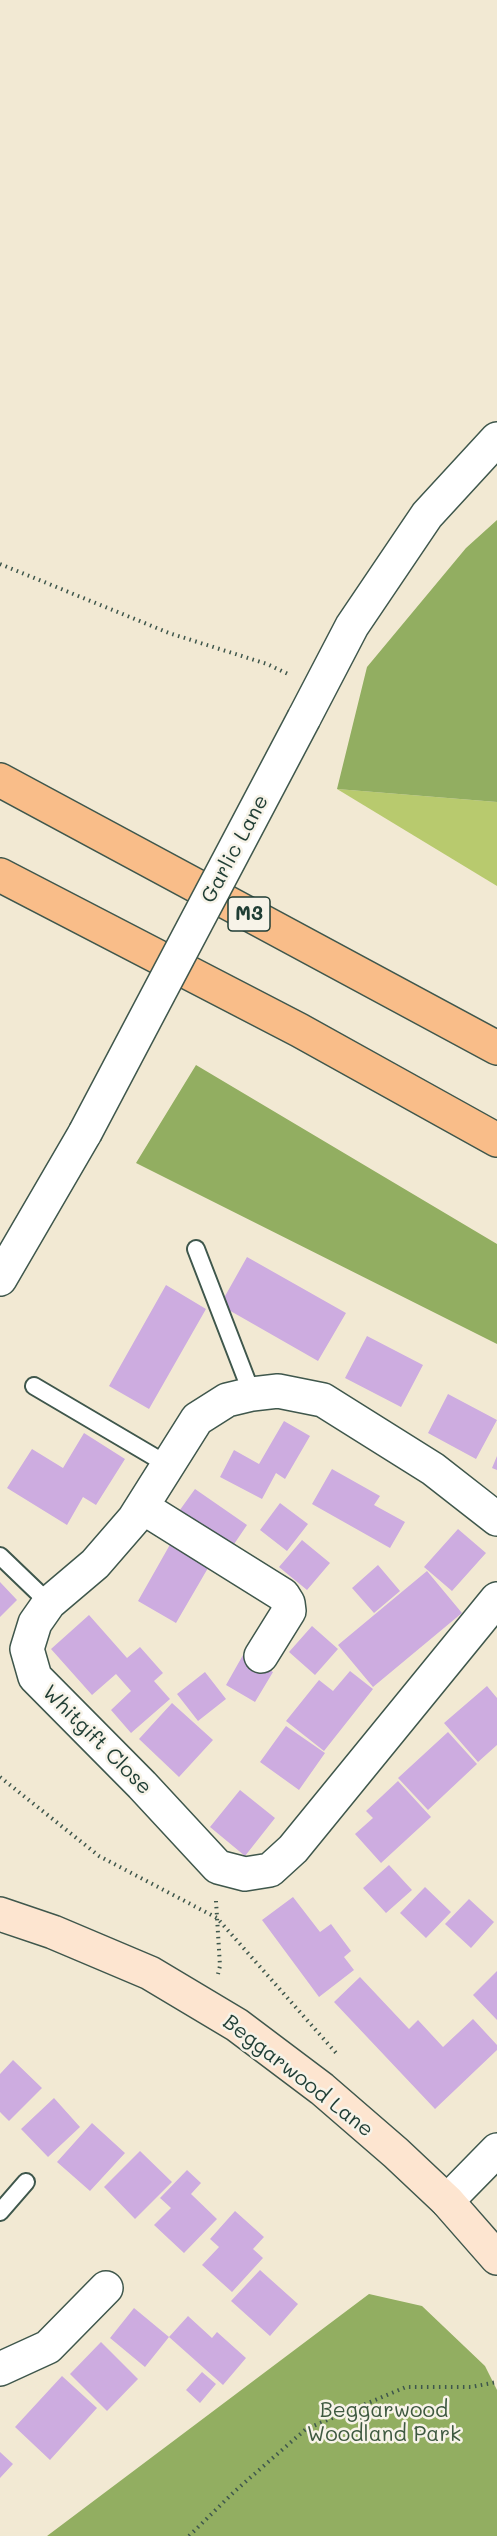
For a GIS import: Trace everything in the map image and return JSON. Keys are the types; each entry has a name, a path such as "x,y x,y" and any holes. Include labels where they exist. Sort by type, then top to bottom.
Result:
{"highway":[{"name":"M3","path":"0,780 497,1048"},
{"path":"0,875 299,1030 497,1140"}],"street":[{"name":"Garlic Lane","path":"0,1279 85,1133 352,626 427,515 497,439"},
{"name":"Whitgift Close","path":"218,1867 142,1785 35,1677 27,1649 35,1623 50,1603 95,1564 142,1507 197,1419 227,1400 252,1394 278,1391 323,1400 433,1469 497,1519"},
{"path":"142,1507 283,1595 289,1611 261,1656"},
{"path":"218,1867 245,1874 270,1870 293,1849 497,1599"},
{"name":"Beggarwood Lane","path":"0,1914 53,1932 150,1973 237,2025 322,2089 447,2201 497,2258"},
{"path":"447,2201 497,2150"},
{"path":"0,2369 48,2347 106,2288"}],"lane":[{"path":"196,1250 252,1394"},
{"path":"34,1386 168,1465"},
{"path":"0,1556 50,1603"},
{"path":"0,2211 26,2182"}],"path":[{"path":"0,564 169,633 267,664 318,687"},
{"path":"0,1778 99,1856 217,1918 338,2055"},
{"path":"201,2003 217,1981 219,1973 218,1867"},
{"path":"189,2536 235,2491 306,2429 406,2387 471,2387 497,2382"}],"green space":[{"path":"497,520 497,802 337,789 367,667 466,548"},
{"path":"337,789 497,802 497,886"},
{"path":"196,1065 497,1244 497,1344 136,1163"},
{"name":"Beggarwood Woodland Park","path":"369,2294 422,2306 485,2366 497,2390 497,2536 47,2536"}],"building":[{"path":"247,1257 346,1313 318,1361 220,1305"},
{"path":"166,1285 206,1309 149,1409 109,1386"},
{"path":"367,1336 423,1365 401,1407 345,1378"},
{"path":"448,1394 497,1420 476,1459 428,1433"},
{"path":"284,1421 310,1436 285,1479 276,1473 262,1499 220,1477 234,1450 259,1464"},
{"path":"84,1433 125,1459 96,1505 83,1497 67,1525 7,1488 32,1449 63,1468"},
{"path":"497,1456 497,1470 492,1468"},
{"path":"332,1469 380,1496 374,1505 405,1522 390,1548 312,1504"},
{"path":"195,1489 247,1525 230,1550 177,1514"},
{"path":"280,1503 308,1524 287,1551 260,1530"},
{"path":"458,1529 486,1553 452,1591 424,1567"},
{"path":"176,1534 215,1556 176,1623 138,1601"},
{"path":"302,1540 330,1563 307,1590 279,1567"},
{"path":"378,1565 400,1591 374,1613 352,1588"},
{"path":"427,1571 462,1613 373,1687 338,1645"},
{"path":"0,1582 17,1600 0,1617"},
{"path":"89,1615 127,1658 140,1647 163,1673 154,1681 170,1699 131,1733 111,1710 131,1691 116,1674 92,1695 51,1649"},
{"path":"312,1626 338,1649 315,1675 289,1652"},
{"path":"243,1655 273,1672 255,1702 226,1685"},
{"path":"350,1671 373,1689 324,1751 286,1721 319,1680 333,1691"},
{"path":"205,1672 226,1699 198,1721 177,1694"},
{"path":"487,1686 497,1698 497,1745 478,1762 444,1723"},
{"path":"172,1703 213,1740 179,1777 139,1739"},
{"path":"286,1726 325,1753 299,1790 260,1762"},
{"path":"448,1732 477,1764 428,1810 398,1778"},
{"path":"398,1781 431,1817 381,1863 355,1834 373,1818 366,1811"},
{"path":"240,1790 275,1818 245,1856 210,1827"},
{"path":"389,1865 412,1890 386,1913 363,1888"},
{"path":"425,1887 451,1912 426,1938 400,1913"},
{"path":"293,1897 320,1932 331,1924 351,1951 344,1957 354,1970 319,1997 262,1920"},
{"path":"469,1899 494,1922 471,1948 445,1924"},
{"path":"497,1971 497,2020 473,1995"},
{"path":"360,1977 409,2029 418,2020 443,2047 473,2019 497,2045 497,2050 435,2109 334,2002"},
{"path":"13,2060 42,2088 9,2121 0,2112 0,2074"},
{"path":"54,2098 80,2127 48,2157 21,2129"},
{"path":"92,2123 125,2153 90,2191 57,2162"},
{"path":"140,2151 172,2182 135,2219 104,2187"},
{"path":"187,2170 201,2183 191,2194 217,2219 184,2253 154,2225 171,2208 160,2198"},
{"path":"235,2211 264,2237 253,2249 263,2258 232,2292 202,2265 219,2247 210,2239"},
{"path":"260,2270 298,2304 270,2336 231,2301"},
{"path":"134,2308 169,2337 145,2367 110,2338"},
{"path":"188,2316 212,2338 217,2332 246,2358 223,2385 169,2337"},
{"path":"101,2342 138,2379 107,2411 70,2374"},
{"path":"202,2372 216,2384 200,2403 186,2390"},
{"path":"62,2376 97,2408 50,2460 15,2427"},
{"path":"0,2452 13,2464 0,2478"}]}
